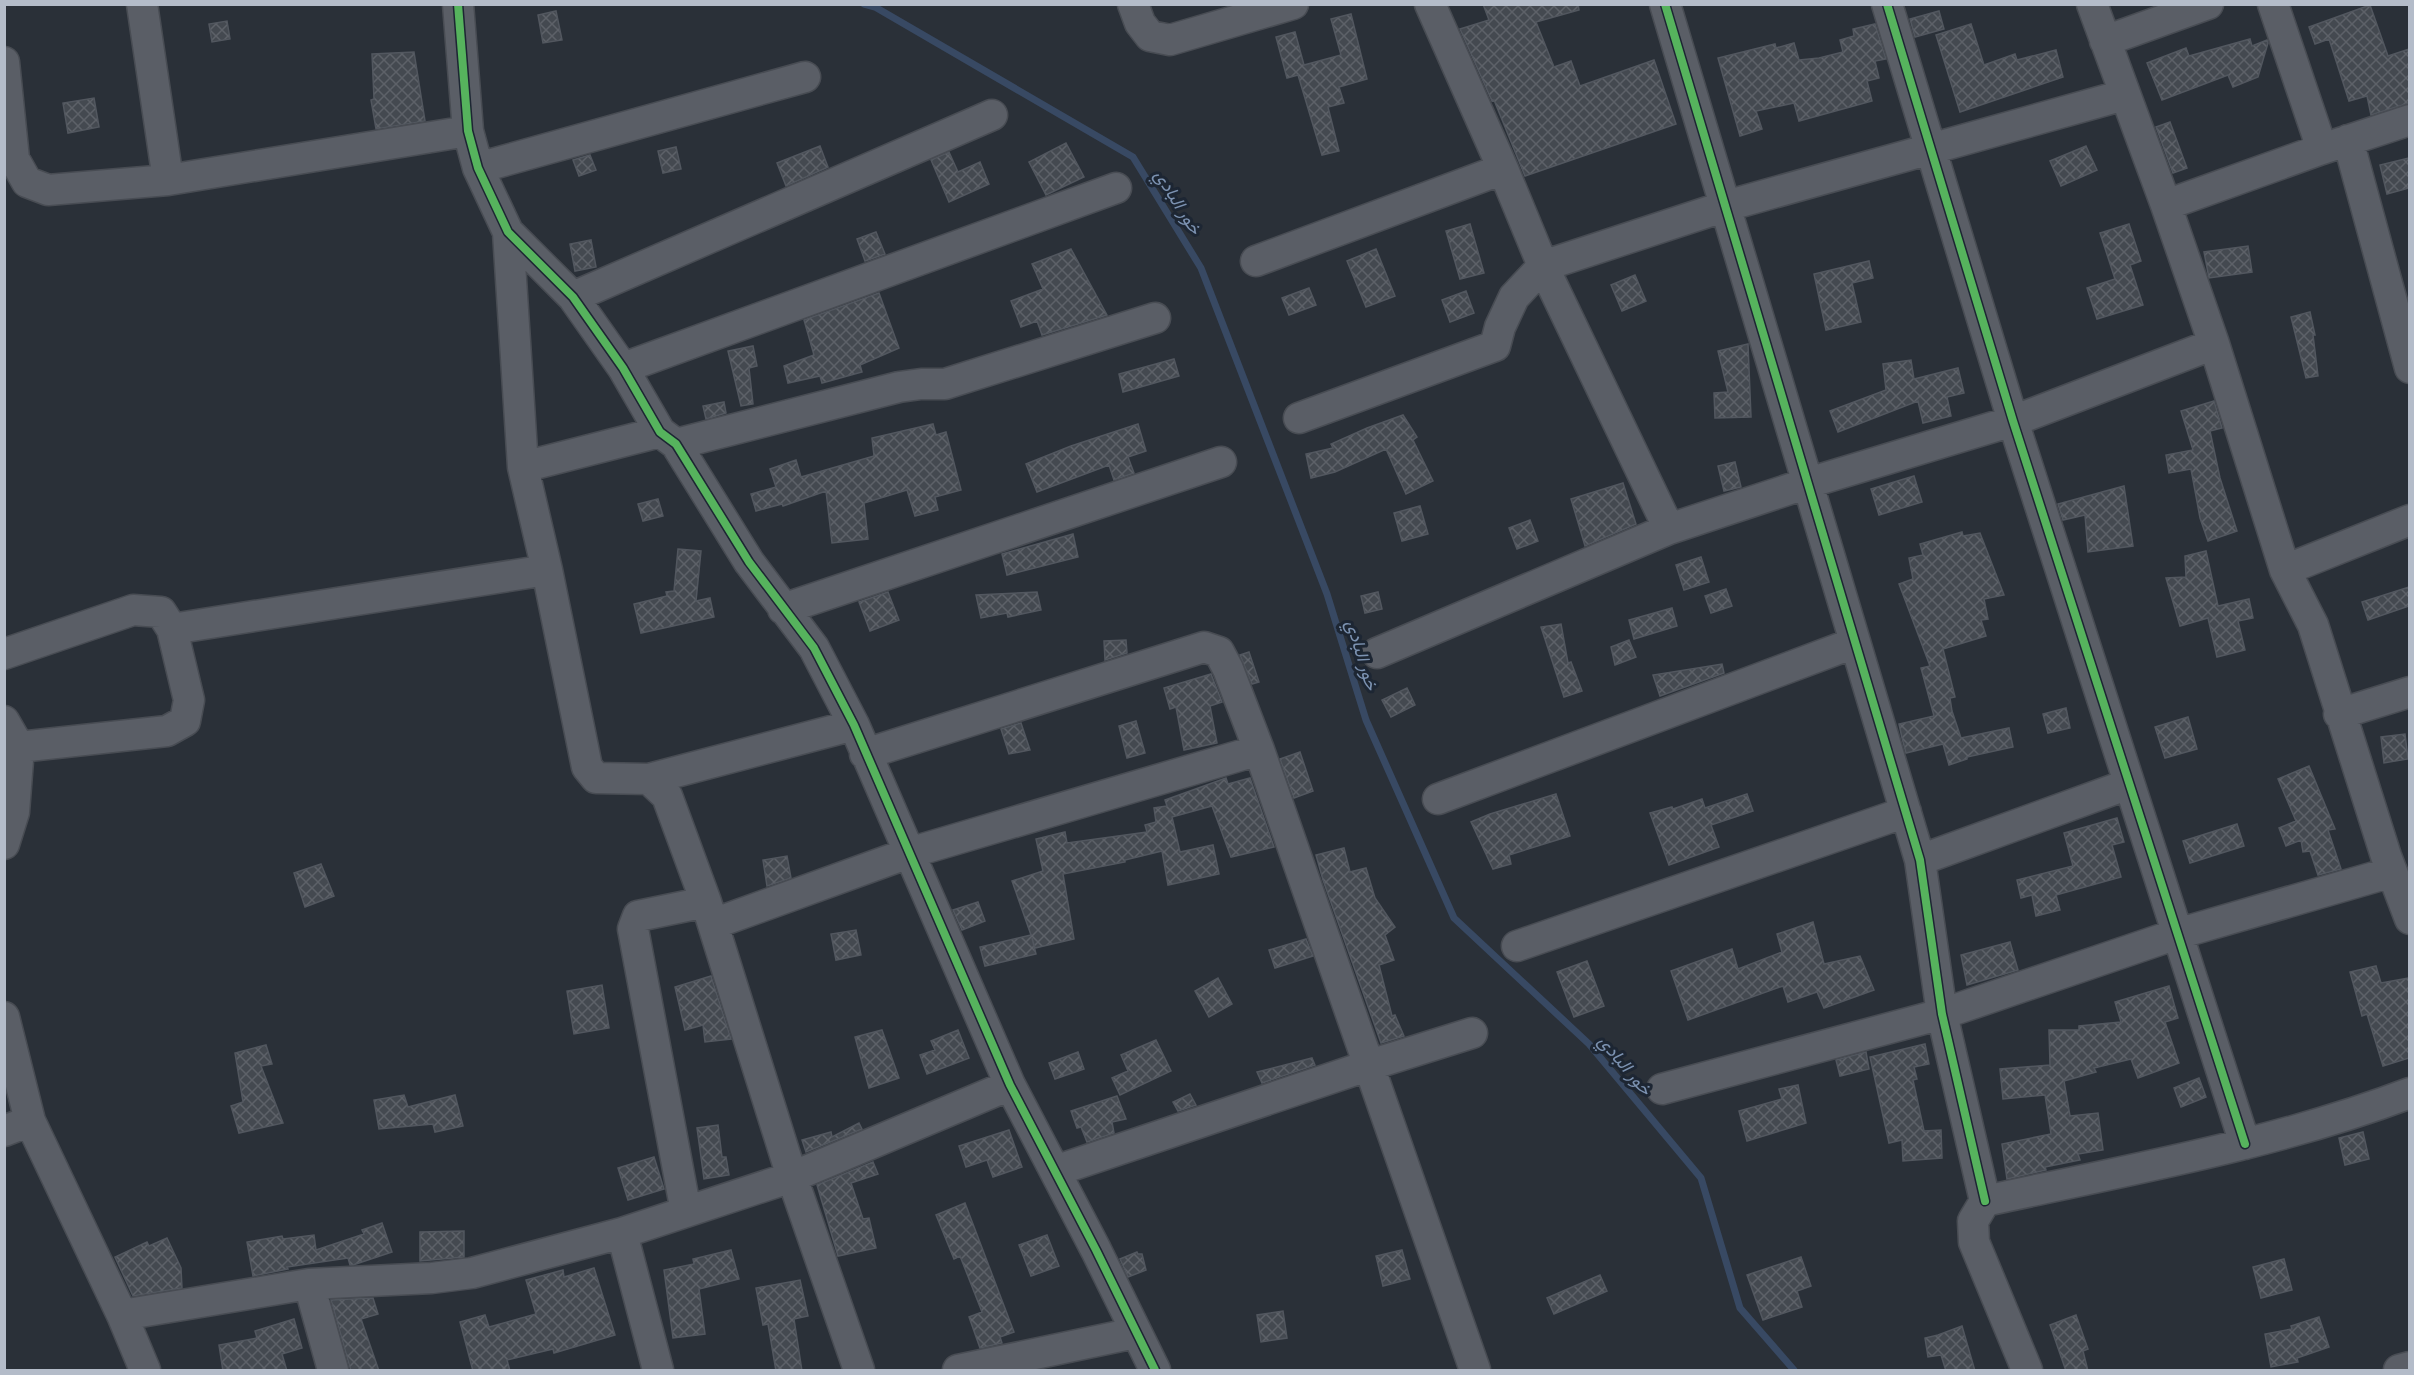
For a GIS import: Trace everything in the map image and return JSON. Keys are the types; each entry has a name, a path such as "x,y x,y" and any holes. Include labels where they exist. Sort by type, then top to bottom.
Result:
{"street":[{"path":"142,4 168,180"},
{"path":"458,4 468,131 478,168 508,232 573,297 623,368 749,562 814,648 854,725 1010,1085 1155,1371"},
{"path":"1133,4 1140,23 1149,36 1170,40 1293,4"},
{"path":"1430,4 1543,266 1669,529"},
{"path":"1665,4 1920,860 1942,1014 1985,1201 1973,1221 1974,1242 2027,1371"},
{"path":"1887,4 2013,421 2245,1144"},
{"path":"2092,4 2214,344 2285,570 2313,625 2339,714 2396,859 2409,920"},
{"path":"2105,41 2208,4"},
{"path":"2273,4 2335,144 2409,368"},
{"path":"4,62 14,159 27,182 48,190 168,180 468,131"},
{"path":"478,168 805,77"},
{"path":"1299,418 1495,346 1500,327 1514,297 1543,266 1726,206 2124,95"},
{"path":"573,297 992,116"},
{"path":"2166,205 2409,120"},
{"path":"1256,261 1503,169"},
{"path":"623,368 1116,188"},
{"path":"508,232 523,467 547,570 587,767 596,778 649,779 854,725"},
{"path":"523,467 668,438 899,387 945,384 1155,318"},
{"path":"1377,653 1669,529 1808,483 2013,421 2214,344"},
{"path":"783,609 1221,462"},
{"path":"2285,570 2409,520"},
{"path":"172,629 547,570"},
{"path":"4,654 133,610 161,612 172,629 189,700 186,720 167,731 19,747"},
{"path":"1438,799 1854,643"},
{"path":"866,754 1204,647 1219,652 1259,750 1475,1371"},
{"path":"2339,714 2409,692"},
{"path":"4,721 19,747 14,812 4,844"},
{"path":"686,1212 633,929 638,916 709,913 1259,750"},
{"path":"649,779 667,796 709,913 792,1177 859,1371"},
{"path":"1920,860 2129,784"},
{"path":"1517,946 1906,812"},
{"path":"1662,1089 1942,1014 2396,859"},
{"path":"4,1017 17,1126 122,1315 145,1371"},
{"path":"1055,1171 1472,1033"},
{"path":"122,1315 309,1284 432,1278 472,1273 622,1233 792,1177 1010,1085"},
{"path":"1985,1201 2245,1144 2369,1109 2409,1094"},
{"path":"622,1233 658,1371"},
{"path":"309,1284 333,1371"},
{"path":"958,1371 1135,1333"},
{"path":"2399,1371 2409,1367"}],"building":[{"path":"1483,4 1578,4 1579,10 1536,22 1554,67 1571,61 1580,86 1654,60 1676,124 1525,176 1494,100 1492,101 1460,29 1489,20"},
{"path":"2370,5 2388,56 2409,49 2409,103 2371,115 2367,96 2349,101 2329,39 2315,44 2309,27"},
{"path":"556,11 562,40 543,43 538,15"},
{"path":"1939,11 1944,29 1915,37 1910,19"},
{"path":"1351,14 1367,79 1339,87 1344,103 1328,107 1339,151 1322,155 1298,75 1287,78 1276,37 1295,32 1304,65 1341,55 1331,19"},
{"path":"227,21 230,39 212,42 209,24"},
{"path":"1875,24 1886,59 1875,61 1879,78 1867,81 1872,101 1799,121 1794,103 1756,111 1762,129 1740,136 1718,58 1775,44 1776,48 1794,43 1799,60 1819,58 1843,52 1840,40 1854,36 1853,29"},
{"path":"1971,24 1984,65 2015,54 2017,60 2056,50 2063,77 1960,112 1936,35"},
{"path":"2250,39 2252,46 2267,40 2268,43 2258,77 2233,87 2228,75 2162,100 2147,63 2186,48 2189,56"},
{"path":"414,52 425,121 376,129 371,100 374,99 372,54"},
{"path":"94,98 99,127 68,133 63,103"},
{"path":"2170,122 2187,168 2173,173 2156,127"},
{"path":"1066,143 1084,177 1046,195 1029,162"},
{"path":"820,146 828,167 786,186 777,163"},
{"path":"2086,146 2097,170 2061,186 2050,161"},
{"path":"676,147 681,169 663,173 658,151"},
{"path":"949,152 958,172 980,162 989,184 949,202 931,160"},
{"path":"590,155 596,170 579,176 573,160"},
{"path":"2409,158 2409,188 2387,194 2380,165"},
{"path":"1470,224 1484,273 1460,279 1446,231"},
{"path":"2129,224 2141,261 2130,265 2143,305 2097,319 2087,288 2115,279 2100,233"},
{"path":"876,232 885,254 865,261 857,239"},
{"path":"591,240 596,267 575,271 570,244"},
{"path":"2248,246 2252,272 2209,278 2204,252"},
{"path":"1071,249 1107,315 1042,335 1037,321 1021,327 1011,301 1043,289 1032,264"},
{"path":"1376,249 1395,296 1366,307 1347,261"},
{"path":"1869,261 1873,278 1852,283 1861,322 1826,330 1814,274"},
{"path":"1635,275 1646,301 1622,311 1611,285"},
{"path":"1309,288 1316,305 1289,315 1282,298"},
{"path":"1466,291 1474,313 1450,322 1442,300"},
{"path":"879,293 899,348 860,365 862,372 822,383 820,376 788,383 784,366 814,355 804,320"},
{"path":"2310,312 2315,335 2313,335 2318,376 2306,378 2291,317"},
{"path":"1748,344 1751,417 1715,418 1714,393 1728,392 1718,351"},
{"path":"753,346 757,366 749,368 753,404 741,406 728,351"},
{"path":"1174,359 1179,376 1123,392 1119,374"},
{"path":"1911,360 1914,379 1958,368 1964,393 1947,397 1951,416 1923,423 1918,401 1838,432 1830,411 1886,390 1883,364"},
{"path":"2214,401 2222,428 2210,431 2220,478 2237,531 2208,541 2200,518 2191,469 2169,473 2166,455 2193,450 2181,411"},
{"path":"724,402 726,413 706,419 703,406"},
{"path":"1403,415 1417,437 1413,440 1433,481 1406,494 1386,449 1335,472 1311,478 1306,454 1333,448 1331,444"},
{"path":"933,424 936,435 946,432 961,490 935,497 938,510 915,516 907,490 864,503 868,539 832,543 826,491 783,506 782,504 756,511 751,494 776,487 770,469 796,460 801,477 874,456 872,438"},
{"path":"1138,424 1146,451 1128,457 1134,473 1114,480 1109,465 1037,492 1026,464 1071,446"},
{"path":"1735,462 1741,487 1724,491 1718,466"},
{"path":"1914,476 1922,502 1879,515 1871,489"},
{"path":"1623,483 1636,524 1585,546 1571,499"},
{"path":"2124,486 2133,546 2088,552 2085,515 2063,520 2058,504"},
{"path":"658,499 663,516 643,521 638,504"},
{"path":"1420,506 1428,534 1402,541 1394,513"},
{"path":"1530,520 1538,541 1517,549 1509,528"},
{"path":"1962,532 1963,536 1980,533 2004,595 1984,599 1988,619 1981,620 1986,636 1943,649 1955,697 1950,698 1952,711 1961,738 2009,728 2013,747 1967,757 1967,759 1949,765 1943,744 1906,753 1899,724 1934,716 1921,668 1930,666 1899,584 1913,579 1909,558 1923,555 1920,544"},
{"path":"1073,534 1078,557 1007,575 1002,554"},
{"path":"678,549 701,551 696,601 710,598 714,617 641,633 634,604 667,596 666,592 674,591"},
{"path":"2206,551 2218,606 2249,599 2253,618 2238,621 2245,650 2217,657 2208,618 2180,626 2166,578 2186,577 2185,556"},
{"path":"1701,557 1709,582 1684,590 1676,565"},
{"path":"2409,587 2409,606 2368,620 2362,602"},
{"path":"1726,589 1732,606 1711,613 1705,596"},
{"path":"888,592 899,620 870,631 859,602"},
{"path":"1037,592 1041,610 1008,617 1007,613 981,618 976,595"},
{"path":"1378,592 1382,609 1365,613 1361,596"},
{"path":"1672,608 1677,626 1634,639 1629,620"},
{"path":"1561,624 1568,663 1571,662 1582,691 1564,697 1541,627"},
{"path":"1126,640 1127,653 1105,660 1104,641"},
{"path":"1629,640 1636,657 1615,665 1611,647"},
{"path":"1249,652 1259,682 1252,684 1240,655"},
{"path":"1722,664 1724,673 1660,696 1653,675"},
{"path":"1211,674 1222,702 1210,706 1217,743 1184,750 1176,707 1170,709 1164,688"},
{"path":"1407,688 1415,705 1391,717 1382,700"},
{"path":"2066,708 2070,728 2048,733 2043,714"},
{"path":"2188,717 2197,749 2165,758 2155,727"},
{"path":"1136,721 1145,753 1127,758 1119,726"},
{"path":"1021,723 1030,750 1009,754 1001,729"},
{"path":"2405,734 2408,759 2384,763 2381,737"},
{"path":"1300,752 1313,791 1294,798 1280,759"},
{"path":"2309,766 2335,829 2328,830 2341,869 2318,875 2310,851 2303,852 2301,840 2286,846 2279,828 2296,821 2278,779"},
{"path":"1226,778 1228,784 1250,778 1274,847 1231,857 1212,806 1172,817 1180,852 1213,845 1219,874 1168,885 1162,851 1125,860 1125,862 1063,874 1074,939 1035,948 1032,938 1036,954 985,966 980,947 1031,935 1012,881 1043,871 1036,839 1065,832 1067,843 1147,832 1145,825 1156,822 1154,808 1167,806 1165,800"},
{"path":"1556,794 1570,836 1509,855 1511,864 1493,869 1471,822"},
{"path":"1747,794 1753,811 1711,825 1719,847 1669,865 1650,813 1672,807 1673,809 1702,799 1705,808"},
{"path":"2117,818 2124,842 2112,845 2121,877 2056,895 2060,910 2036,916 2032,895 2021,898 2017,880 2073,866 2064,833"},
{"path":"2237,824 2244,846 2190,863 2183,841"},
{"path":"1344,848 1350,872 1366,868 1375,898 1395,927 1385,935 1394,960 1379,965 1392,1016 1395,1015 1404,1036 1381,1043 1316,855"},
{"path":"787,856 791,878 767,886 763,860"},
{"path":"321,864 334,896 305,907 294,873"},
{"path":"978,902 985,921 962,930 953,910"},
{"path":"1813,922 1824,964 1860,956 1874,990 1824,1008 1817,992 1788,1002 1783,986 1688,1020 1671,971 1732,949 1738,969 1782,952 1777,934"},
{"path":"856,930 861,955 836,960 831,934"},
{"path":"1306,939 1313,956 1275,968 1269,950"},
{"path":"2010,942 2018,970 1967,985 1961,955"},
{"path":"1587,961 1604,1006 1574,1017 1557,972"},
{"path":"2376,966 2381,983 2409,978 2409,1058 2383,1066 2367,1014 2362,1016 2350,972"},
{"path":"711,976 731,1039 705,1042 703,1025 685,1030 675,987"},
{"path":"1218,978 1232,1004 1209,1017 1195,991"},
{"path":"602,985 609,1028 574,1034 567,991"},
{"path":"2169,986 2178,1018 2165,1022 2179,1063 2138,1078 2131,1059 2094,1068 2096,1072 2064,1081 2070,1116 2098,1113 2103,1150 2078,1154 2080,1160 2045,1167 2046,1170 2007,1179 2002,1144 2051,1134 2045,1095 2003,1099 2000,1069 2050,1065 2049,1030 2079,1030 2079,1026 2121,1022 2115,1002"},
{"path":"882,1030 899,1078 869,1088 855,1037"},
{"path":"958,1030 969,1058 927,1074 920,1055 935,1050 931,1041"},
{"path":"1156,1040 1171,1071 1120,1095 1112,1078 1128,1071 1121,1055"},
{"path":"1925,1044 1929,1064 1914,1067 1917,1079 1913,1080 1924,1131 1941,1130 1942,1158 1903,1161 1902,1140 1889,1143 1870,1057"},
{"path":"266,1045 272,1064 261,1066 283,1123 239,1133 231,1106 243,1102 235,1053"},
{"path":"1078,1052 1084,1069 1055,1079 1049,1063"},
{"path":"1866,1052 1869,1069 1840,1076 1836,1060"},
{"path":"1312,1058 1315,1065 1262,1083 1257,1072"},
{"path":"2199,1078 2206,1097 2181,1107 2174,1088"},
{"path":"1798,1085 1806,1123 1747,1141 1739,1111 1782,1099 1779,1089"},
{"path":"1190,1094 1196,1105 1178,1111 1173,1102"},
{"path":"404,1095 408,1107 455,1095 463,1126 435,1132 433,1124 379,1129 374,1100"},
{"path":"1117,1096 1126,1119 1112,1122 1114,1133 1087,1142 1081,1127 1077,1128 1071,1111"},
{"path":"859,1123 862,1129 806,1152 802,1140 831,1132 832,1137"},
{"path":"718,1125 722,1157 726,1157 729,1175 704,1179 697,1128"},
{"path":"1009,1130 1022,1167 993,1177 987,1160 966,1167 959,1146"},
{"path":"2363,1132 2369,1159 2345,1165 2339,1138"},
{"path":"654,1157 664,1189 628,1200 618,1168"},
{"path":"873,1162 878,1174 851,1183 863,1219 869,1218 876,1248 838,1256 817,1185"},
{"path":"965,1203 1014,1332 1000,1337 1002,1343 980,1348 969,1317 982,1312 960,1256 954,1259 936,1215"},
{"path":"382,1223 392,1252 353,1265 350,1265 348,1258 287,1267 288,1269 253,1276 247,1242 282,1236 283,1239 314,1235 316,1250 364,1234 362,1230"},
{"path":"464,1231 464,1257 420,1261 420,1232"},
{"path":"1047,1235 1059,1266 1031,1276 1019,1245"},
{"path":"167,1238 181,1268 182,1288 133,1296 115,1257 147,1242 149,1246"},
{"path":"731,1250 739,1279 699,1289 705,1334 673,1338 664,1270 694,1264 693,1259"},
{"path":"1402,1250 1410,1279 1383,1286 1376,1256"},
{"path":"1137,1252 1142,1254 1146,1270 1128,1277 1120,1259"},
{"path":"1801,1257 1811,1286 1797,1291 1802,1307 1763,1320 1747,1275"},
{"path":"2284,1259 2292,1290 2261,1298 2253,1267"},
{"path":"594,1268 615,1335 554,1353 553,1349 507,1360 510,1371 473,1371 460,1322 485,1315 489,1327 536,1314 526,1280 563,1270 564,1277"},
{"path":"1600,1275 1607,1291 1554,1314 1547,1298"},
{"path":"800,1280 808,1316 794,1319 802,1371 776,1371 768,1324 763,1325 756,1288"},
{"path":"373,1298 378,1314 361,1319 379,1371 351,1371 331,1300"},
{"path":"1283,1311 1287,1338 1261,1342 1257,1315"},
{"path":"2076,1315 2088,1349 2083,1351 2088,1371 2066,1371 2050,1325"},
{"path":"2319,1317 2329,1347 2297,1358 2298,1362 2271,1367 2265,1334 2292,1329 2291,1326"},
{"path":"294,1319 302,1348 282,1354 287,1371 223,1371 219,1345 257,1338 255,1331"},
{"path":"1962,1326 1975,1371 1946,1371 1941,1355 1928,1357 1925,1338"}],"waterway":[{"name":"خور البادي","path":"864,4 875,7 1133,157 1201,268 1327,594 1366,720 1454,918 1589,1044 1701,1178 1740,1308 1794,1370"}],"cycle path":[{"path":"458,4 468,131 478,168 508,232 573,297 623,368 660,432 676,444 749,562 814,648 854,725 1010,1085 1096,1250 1155,1370"},
{"path":"1665,4 1920,860 1942,1014 1985,1201"},
{"path":"1887,4 2013,421 2245,1144"}]}
